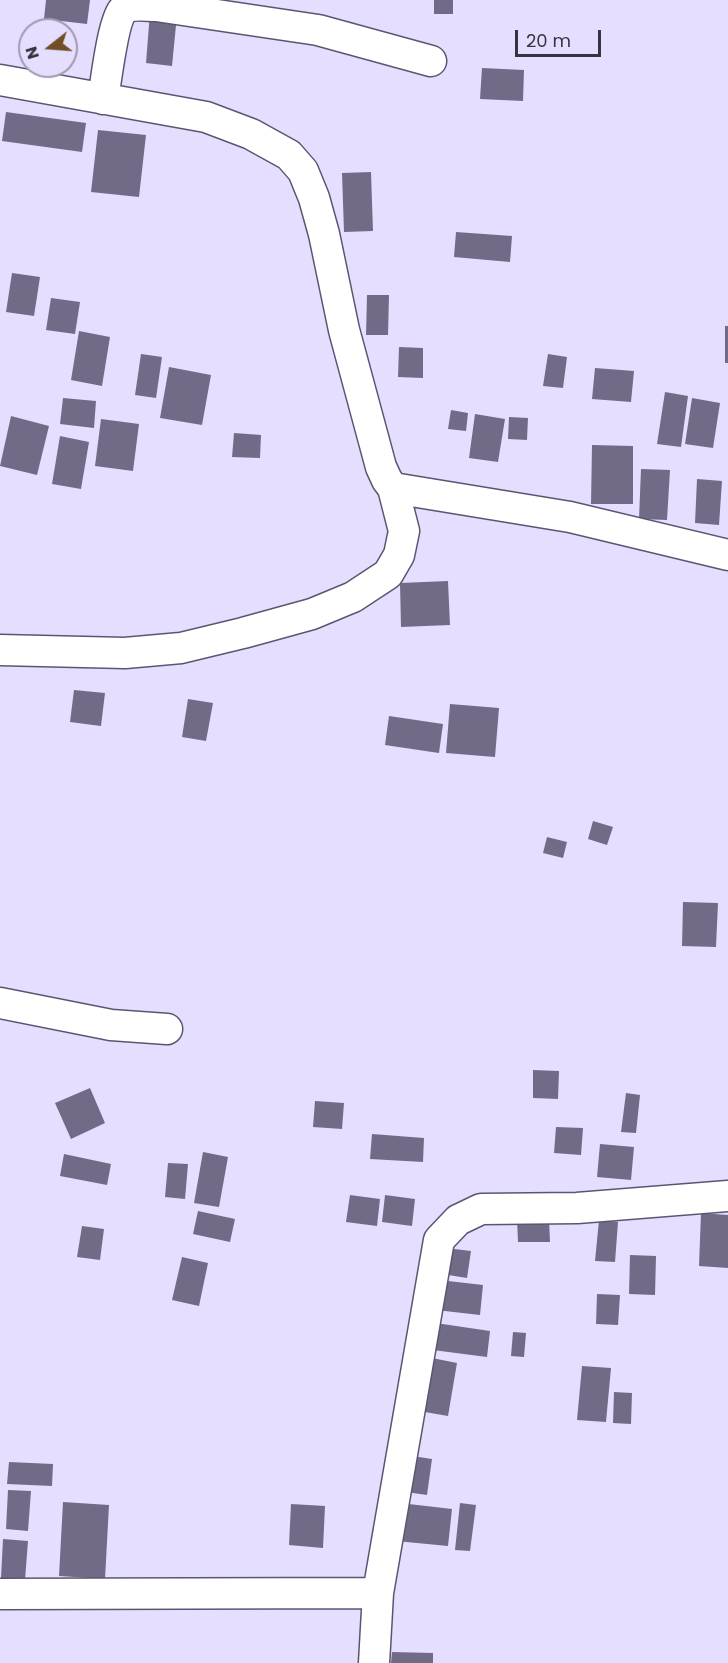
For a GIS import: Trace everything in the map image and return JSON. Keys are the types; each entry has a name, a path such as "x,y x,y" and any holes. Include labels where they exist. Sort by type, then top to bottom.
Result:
{"street":[{"path":"103,99 117,21 124,10 134,5 156,6 318,30 431,61"},
{"path":"0,80 206,117 251,134 290,155 303,171 314,198 344,330 381,467 393,488 404,531 399,555 388,574 353,597 312,614 182,648 125,653 0,650"},
{"path":"393,488 570,517 728,555"},
{"path":"0,1003 111,1025 167,1029"},
{"path":"374,1663 378,1593 439,1240 458,1220 481,1209 577,1208 728,1196"},
{"path":"0,1594 378,1593"}],"building":[{"path":"46,0 90,0 87,24 78,23 78,18 44,18"},
{"path":"434,0 453,0 453,14 434,14"},
{"path":"150,12 177,15 172,66 146,63"},
{"path":"482,68 524,70 523,101 480,99"},
{"path":"6,112 86,123 82,152 2,141"},
{"path":"98,130 146,135 139,197 91,192"},
{"path":"371,172 373,231 344,232 342,173"},
{"path":"456,232 512,236 510,262 454,257"},
{"path":"12,273 40,277 34,316 6,312"},
{"path":"367,295 389,295 388,335 366,335"},
{"path":"51,298 80,302 75,334 46,330"},
{"path":"725,326 728,326 728,363 725,363"},
{"path":"79,331 110,337 102,386 71,380"},
{"path":"399,347 423,348 423,378 398,377"},
{"path":"141,354 162,357 156,398 135,395"},
{"path":"548,354 567,357 563,388 543,386"},
{"path":"169,367 211,375 202,425 160,418"},
{"path":"595,368 634,371 631,402 592,399"},
{"path":"665,392 688,396 681,447 657,444"},
{"path":"63,398 96,401 94,428 60,424"},
{"path":"692,398 720,403 713,448 685,444"},
{"path":"451,410 468,413 466,431 448,429"},
{"path":"475,414 505,419 498,462 469,458"},
{"path":"11,416 49,426 37,475 0,466"},
{"path":"509,417 528,418 527,440 508,439"},
{"path":"101,419 139,424 133,471 95,466"},
{"path":"234,433 261,435 260,458 232,457"},
{"path":"60,436 89,442 81,489 52,484"},
{"path":"592,445 633,446 633,504 591,504"},
{"path":"641,469 670,470 667,520 639,519"},
{"path":"697,479 722,481 719,525 695,523"},
{"path":"448,581 450,625 401,627 400,583"},
{"path":"74,690 105,693 101,726 70,722"},
{"path":"188,699 213,703 206,741 182,737"},
{"path":"450,704 499,708 495,757 446,753"},
{"path":"389,716 443,724 439,753 385,745"},
{"path":"593,821 613,827 607,845 588,839"},
{"path":"547,837 567,842 563,858 543,853"},
{"path":"683,902 718,903 716,947 682,946"},
{"path":"533,1070 559,1071 558,1099 533,1098"},
{"path":"90,1088 105,1123 71,1139 55,1103"},
{"path":"626,1093 640,1095 636,1133 621,1132"},
{"path":"315,1101 344,1103 342,1129 313,1127"},
{"path":"556,1127 583,1128 581,1155 554,1153"},
{"path":"372,1134 424,1138 423,1162 370,1159"},
{"path":"600,1144 634,1147 631,1180 597,1177"},
{"path":"203,1152 228,1157 219,1207 194,1203"},
{"path":"64,1154 111,1164 107,1185 60,1176"},
{"path":"168,1163 188,1164 185,1199 165,1197"},
{"path":"350,1195 380,1199 377,1226 346,1222"},
{"path":"385,1195 415,1199 412,1226 382,1222"},
{"path":"198,1211 235,1219 230,1242 193,1234"},
{"path":"701,1213 728,1215 728,1268 699,1266"},
{"path":"517,1219 549,1219 550,1242 518,1242"},
{"path":"599,1220 618,1222 615,1262 595,1261"},
{"path":"82,1226 104,1229 100,1260 77,1257"},
{"path":"446,1248 471,1251 467,1278 442,1274"},
{"path":"630,1255 656,1256 655,1295 629,1294"},
{"path":"182,1257 208,1263 199,1306 172,1300"},
{"path":"439,1280 483,1285 480,1315 436,1310"},
{"path":"597,1294 620,1295 618,1325 596,1324"},
{"path":"429,1322 490,1331 487,1357 425,1349"},
{"path":"513,1332 526,1333 524,1357 511,1356"},
{"path":"422,1356 457,1363 448,1416 413,1410"},
{"path":"582,1366 611,1368 606,1422 577,1420"},
{"path":"614,1392 632,1393 631,1424 613,1423"},
{"path":"412,1456 432,1459 427,1495 406,1492"},
{"path":"9,1462 53,1464 52,1486 7,1484"},
{"path":"8,1490 31,1491 28,1531 6,1529"},
{"path":"63,1502 109,1505 105,1579 59,1576"},
{"path":"400,1503 452,1509 448,1546 396,1541"},
{"path":"460,1503 476,1505 470,1551 455,1550"},
{"path":"291,1504 325,1506 323,1548 289,1545"},
{"path":"3,1539 28,1541 25,1580 1,1578"},
{"path":"392,1652 433,1653 433,1663 391,1663"}]}
